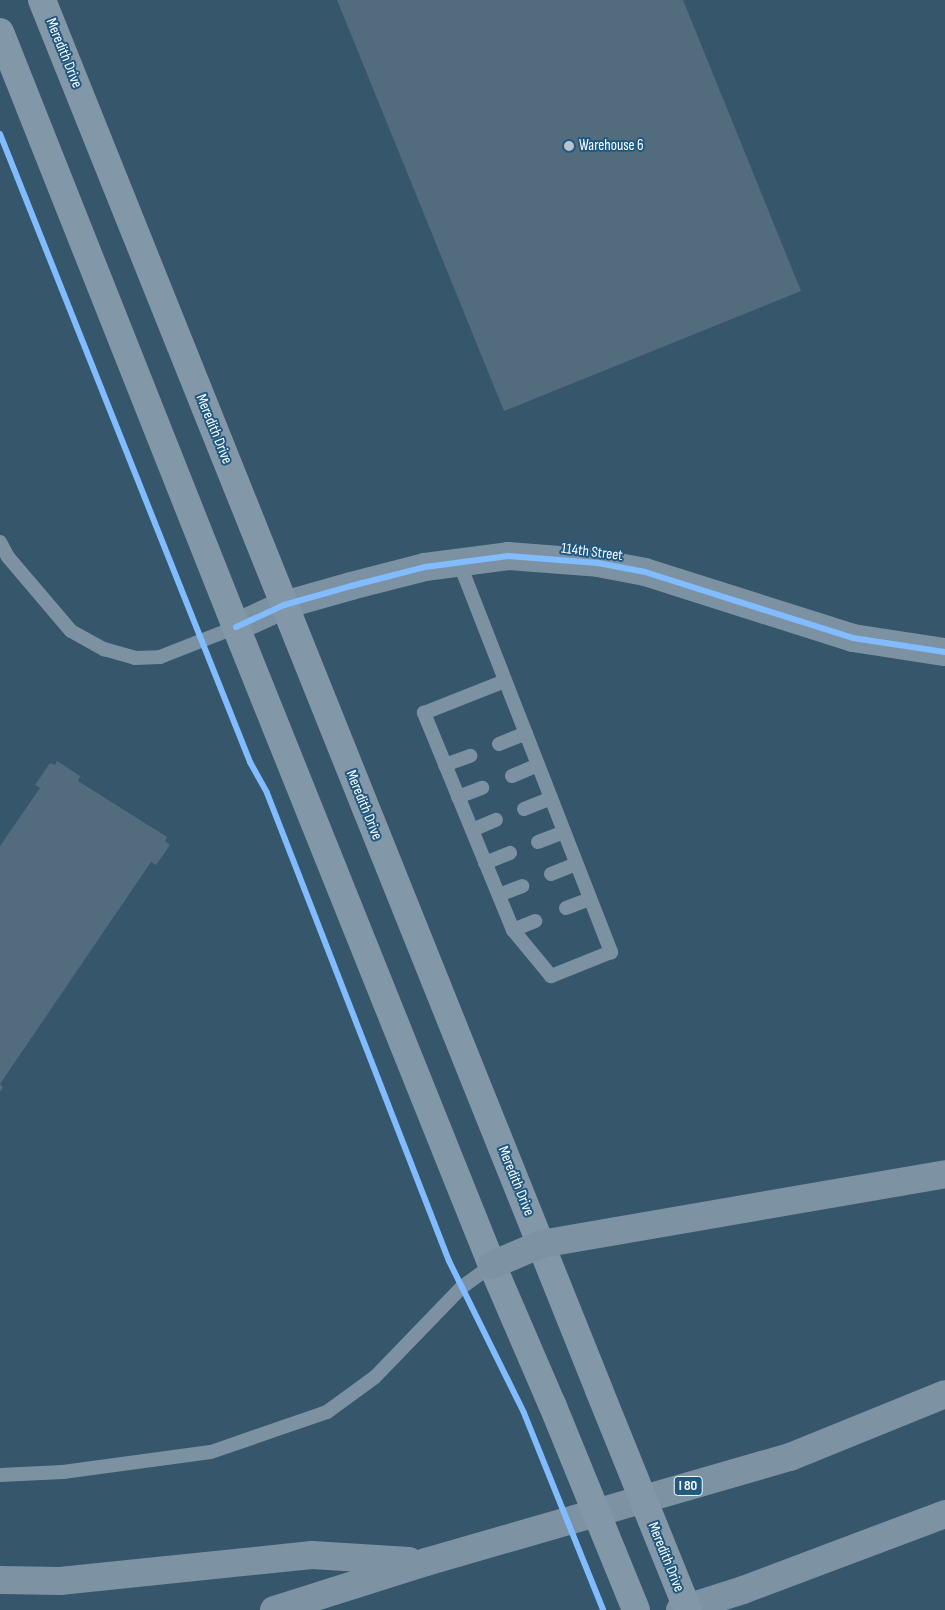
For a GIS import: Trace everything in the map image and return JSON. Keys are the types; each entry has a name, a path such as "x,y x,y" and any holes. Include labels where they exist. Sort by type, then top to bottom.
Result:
{"highway":[{"path":"492,1264 541,1244 945,1174"},
{"name":"I 80","path":"274,1610 426,1562 790,1457 945,1394"},
{"path":"680,1610 743,1590 945,1514"},
{"path":"0,1580 60,1581 312,1555 426,1562"}],"main road":[{"name":"Meredith Drive","path":"42,0 688,1610"},
{"path":"0,32 492,1264 552,1404 636,1610"}],"street":[{"name":"114th Street","path":"236,627 284,606 426,567 508,556 598,563 646,572 853,638 945,652"}],"lane":[{"path":"0,542 8,557 71,630 104,649 135,658 160,658 236,627"},
{"path":"459,562 506,681 576,864 611,952 551,976 513,930 424,713 506,681"},
{"path":"499,744 526,733"},
{"path":"445,765 470,756"},
{"path":"512,776 538,765"},
{"path":"458,797 482,788"},
{"path":"524,809 551,798"},
{"path":"472,830 496,820"},
{"path":"538,842 564,832"},
{"path":"485,863 510,853"},
{"path":"551,874 576,864"},
{"path":"499,895 522,886"},
{"path":"566,908 590,899"},
{"path":"513,930 535,921"},
{"path":"0,1475 63,1472 211,1452 327,1412 375,1377 462,1287 492,1264"}],"building":[{"name":"Warehouse 6","path":"337,0 683,0 801,291 504,411"},
{"path":"57,761 80,776 78,781 167,837 165,841 170,845 156,865 151,862 0,1084 0,846 40,788 35,785 50,763 55,765"}],"cycle path":[{"path":"0,134 250,762 267,793 449,1261 524,1413 603,1610"},
{"path":"236,627 284,605 351,586 425,567 508,556 598,563 645,572 853,638 945,652"}],"place":[{"name":"Warehouse 6","path":"569,146"}]}
